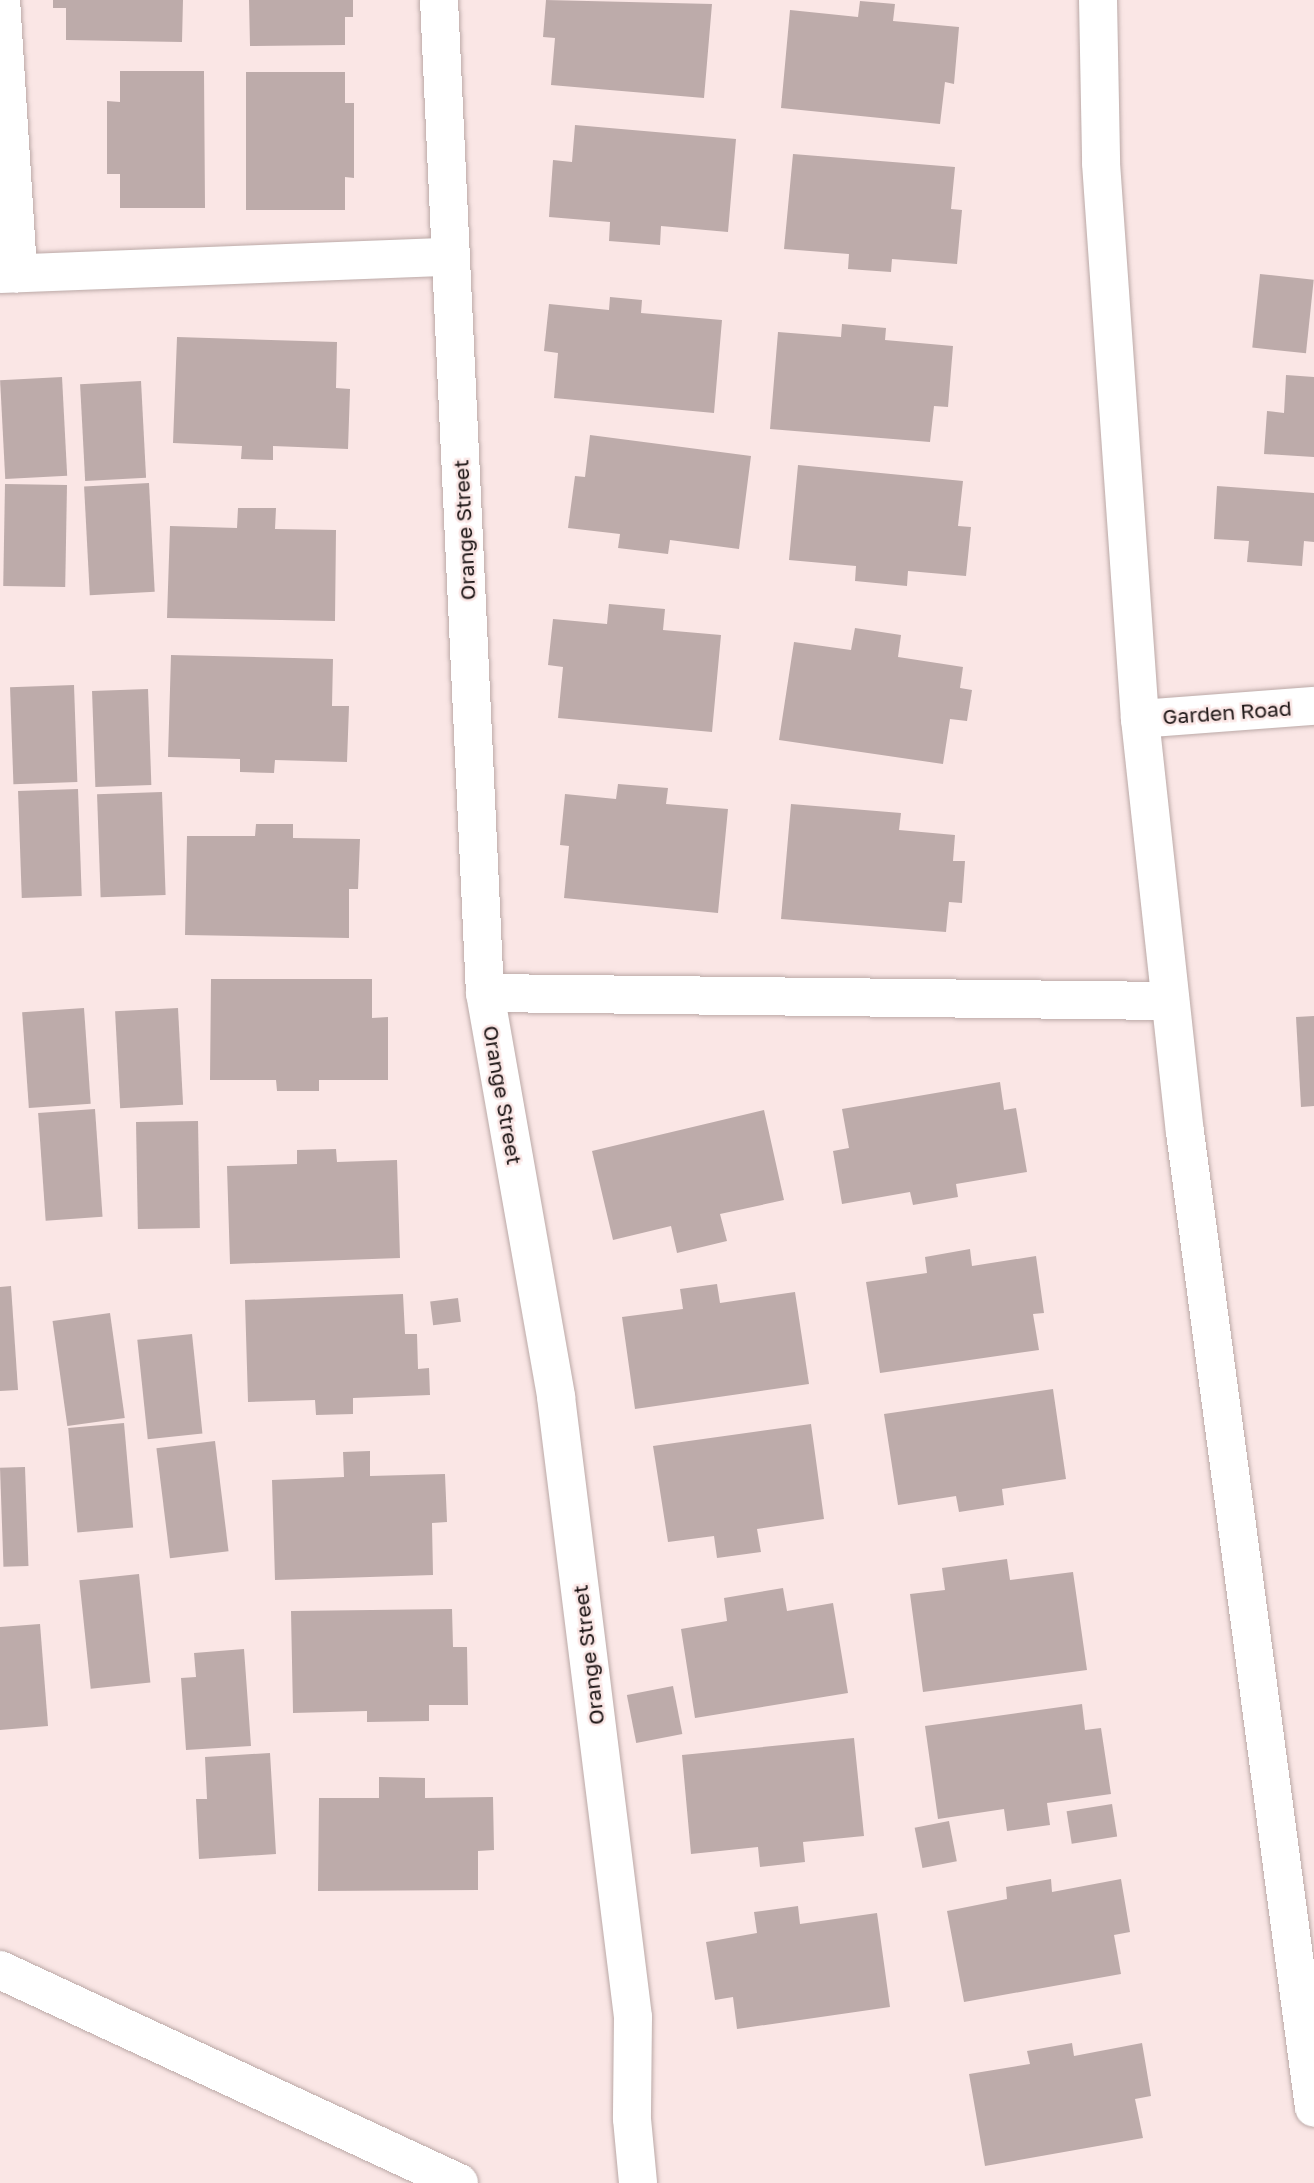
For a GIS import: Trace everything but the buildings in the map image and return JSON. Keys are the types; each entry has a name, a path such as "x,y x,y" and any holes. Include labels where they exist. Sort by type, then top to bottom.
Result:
{"street":[{"path":"1,0 9,274 449,257"},
{"name":"Orange Street","path":"439,0 485,993 556,1397 633,2017 632,2119 638,2183"},
{"path":"1098,0 1101,163 1140,719 1169,1001 1314,2108"},
{"name":"Garden Road","path":"1140,719 1314,706"},
{"path":"485,993 1169,1001"},
{"path":"0,1970 459,2183"}]}
